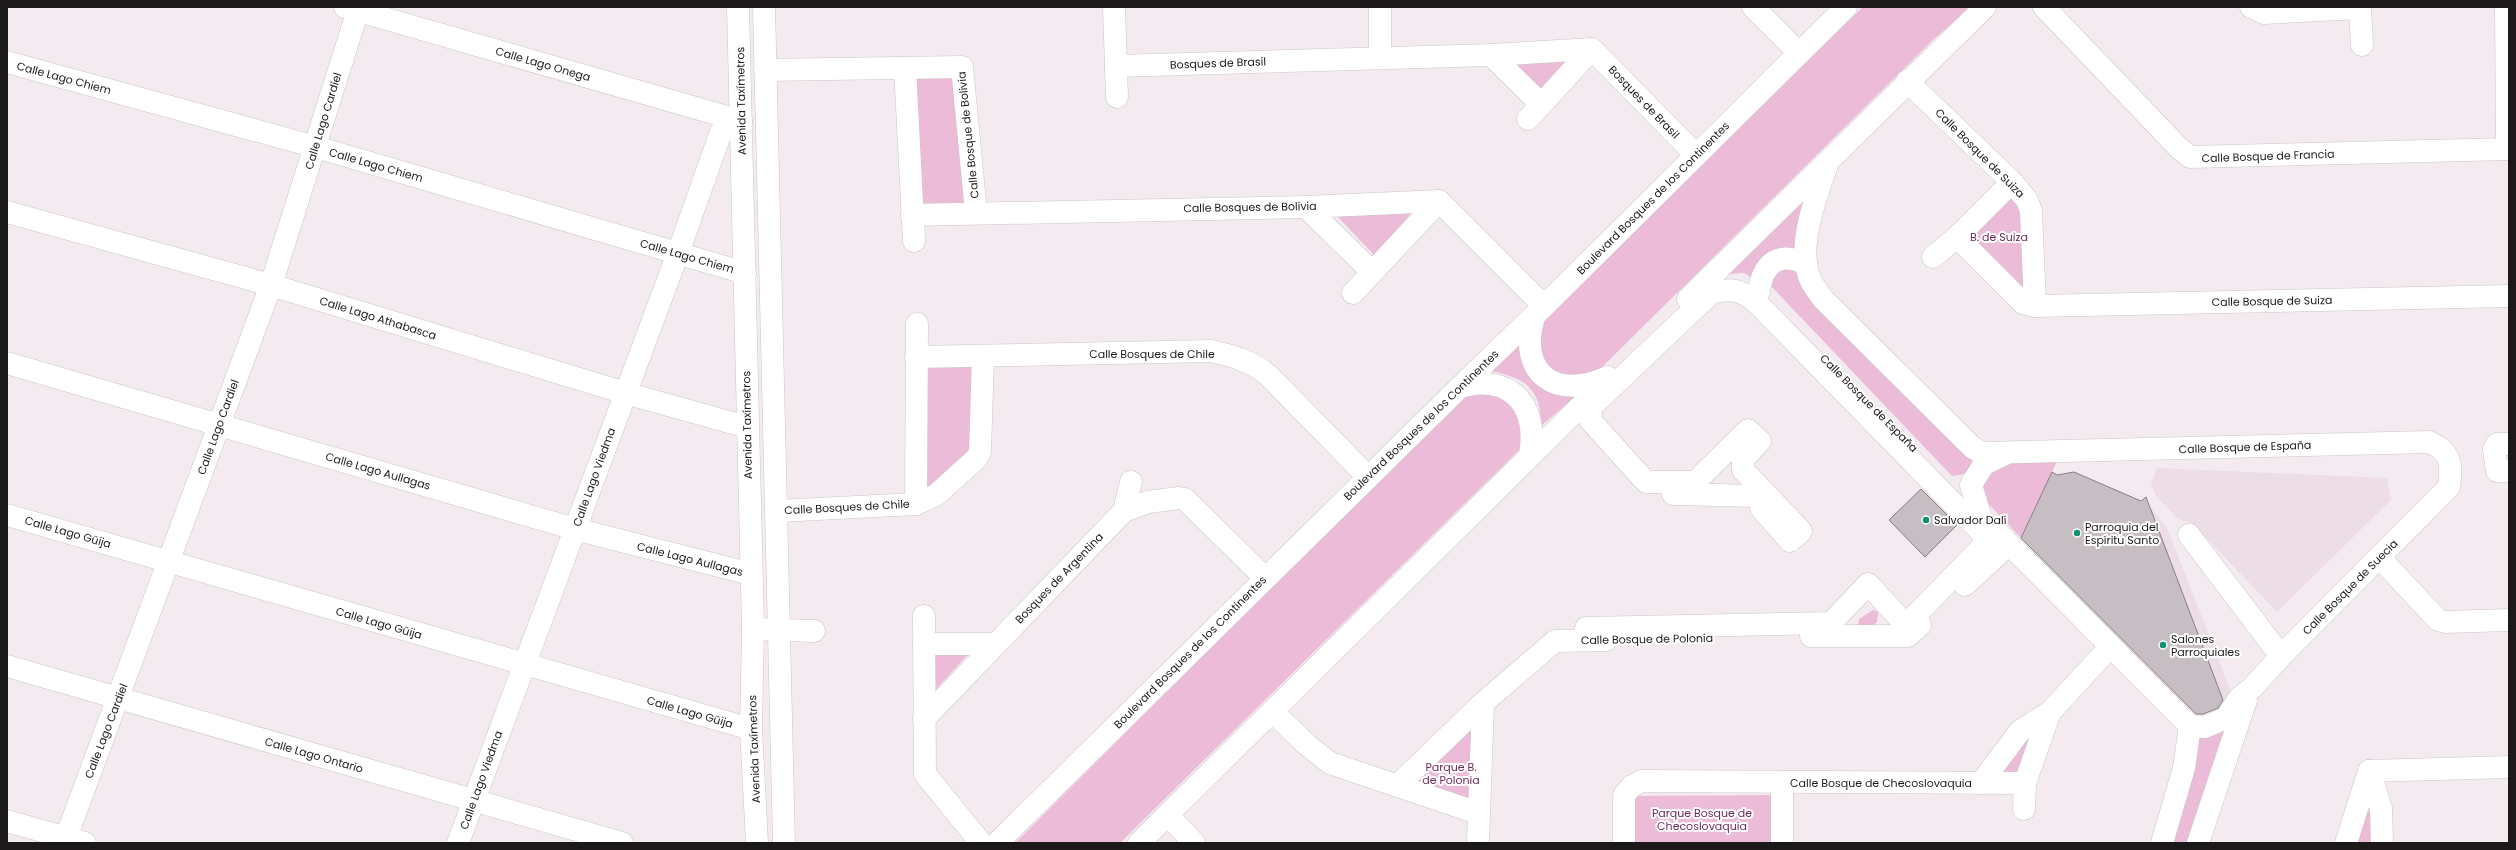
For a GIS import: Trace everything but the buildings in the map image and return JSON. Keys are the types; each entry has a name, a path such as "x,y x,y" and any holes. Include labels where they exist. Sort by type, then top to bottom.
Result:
{"street":[{"name":"Avenida Taxímetros","path":"738,7 753,629 751,729 758,843"},
{"path":"764,7 778,511 784,843"},
{"path":"1114,7 1117,97"},
{"path":"1380,7 1380,57"},
{"path":"1753,7 1799,53"},
{"name":"Boulevard Bosques de los Continentes","path":"997,843 1368,477 1539,312 1846,7"},
{"path":"1139,843 1828,162 1907,81 1985,7"},
{"name":"Calle Bosque de Francia","path":"2044,7 2179,148 2190,157 2508,149 2506,7"},
{"path":"2251,7 2264,13 2360,8 2362,45"},
{"name":"Calle Lago Onega","path":"354,8 741,121"},
{"name":"Calle Lago Cardiel","path":"72,841 118,698 170,562 219,424 271,285 316,147 354,8"},
{"path":"1492,55 1534,111 1592,49"},
{"name":"Bosques de Brasil","path":"1116,66 1380,57 1492,55 1592,49 1696,155"},
{"name":"Calle Lago Chiem","path":"7,62 316,147 744,272"},
{"name":"Calle Bosque de Bolivia","path":"765,70 957,66 963,69 976,212"},
{"path":"905,68 914,240"},
{"name":"Calle Bosque de Suiza","path":"1907,81 2012,182 2030,205 2035,306"},
{"name":"Calle Lago Viedma","path":"458,843 523,665 678,253 721,132 729,126 741,121"},
{"name":"Calle Bosque de España","path":"1828,162 1808,217 1806,264 1811,280 1823,299 1973,448 1984,453 2005,454 2429,442 2440,447 2448,457 2452,470 2449,487"},
{"path":"1934,257 1957,237 2012,182"},
{"path":"1353,293 1439,201 1539,312 1529,341 1532,361 1546,378 1569,387 1600,381 1613,375"},
{"name":"Calle Bosques de Bolivia","path":"912,215 976,212 1306,207 1439,201"},
{"path":"1306,207 1372,272"},
{"name":"Calle Lago Athabasca","path":"7,212 271,285 626,393 747,427"},
{"name":"Calle Bosque de Suiza","path":"1957,237 2023,303 2035,306 2509,296"},
{"path":"1759,291 1760,278 1767,267 1782,257 1794,258 1806,264"},
{"name":"Calle Bosque de España","path":"1696,291 1730,281 1745,282 1759,291 2110,647 2190,726"},
{"path":"1586,628 1831,623 1868,584 1906,625 1989,540 1756,302 1743,292 1728,289 1711,294 1609,389 1592,406 1590,420 1646,482 1695,482 1748,430 1760,441 1743,460 1743,470 1801,530 1790,541 1727,461"},
{"name":"Calle Bosques de Chile","path":"916,504 916,357 918,324"},
{"path":"745,334 772,334"},
{"name":"Calle Bosques de Chile","path":"916,357 983,357 1211,351 1238,358 1255,365 1268,375 1368,477"},
{"name":"Calle Bosques de Chile","path":"778,511 916,504 936,495 976,459 980,452 983,357"},
{"name":"Calle Lago Aullagas","path":"7,363 575,529 751,574"},
{"path":"1460,387 1474,383 1495,383 1507,389 1520,401 1530,417 1532,428 1530,455"},
{"path":"1571,416 1642,493 1694,495 1758,502 1790,530"},
{"path":"1694,495 1748,441"},
{"path":"2509,444 2497,444 2494,449 2497,471 2509,471"},
{"name":"Calle Bosque de España","path":"1980,515 1971,485 1984,464 2005,454"},
{"path":"1124,511 1131,482"},
{"name":"Calle Bosque de Suecia","path":"2190,726 2205,726 2226,718 2240,697 2252,688 2281,656 2449,487"},
{"name":"Bosques de Argentina","path":"924,719 1124,511 1148,502 1179,498 1185,499 1265,578"},
{"name":"Calle Lago Güija","path":"7,515 523,665 751,729"},
{"path":"2189,535 2281,656"},
{"path":"1834,635 1869,596 1908,636 2009,544"},
{"path":"2379,557 2438,620 2445,622 2509,620"},
{"path":"924,616 924,719 926,777 980,843"},
{"path":"753,629 814,631"},
{"name":"Calle Bosque de Polonia","path":"1398,785 1482,703 1555,641 1834,635 1908,636"},
{"path":"924,644 995,644"},
{"name":"Calle Bosque de Checoslovaquia","path":"1981,783 2020,731 2050,712 2110,647"},
{"name":"Calle Lago Ontario","path":"7,666 622,843"},
{"name":"Calle Bosque de Suecia","path":"2198,843 2252,688"},
{"path":"1478,843 1482,703"},
{"path":"1273,712 1306,744 1330,763 1478,813"},
{"name":"Calle Bosque de Checoslovaquia","path":"2024,809 2024,783 2050,712"},
{"path":"2162,843 2184,768 2190,726"},
{"path":"2369,771 2509,767"},
{"path":"2346,843 2369,771"},
{"path":"2369,771 2381,808 2382,843"},
{"name":"Calle Bosque de Checoslovaquia","path":"1624,843 1624,795 1632,786 1642,781 1782,784 2024,783"},
{"name":"Calle Bosque de Checoslovaquia","path":"1782,784 1782,843"},
{"path":"1168,815 1194,843"},
{"path":"7,821 72,841"}],"shaded area":[{"path":"2157,468 2387,478 2391,500 2277,612 2192,523 2178,519 2156,496 2151,484"},
{"path":"2144,498 2167,528 2232,694 2222,707"}],"green space":[{"path":"1863,7 1971,7 1934,39 1595,374 1586,379 1549,375 1533,347 1545,318"},
{"path":"1567,60 1549,90 1539,90 1518,65 1521,61"},
{"path":"916,77 959,77 966,203 920,205"},
{"path":"1820,176 1801,250 1756,280 1744,273 1728,274"},
{"name":"B. de Suiza","path":"2013,195 2025,209 2024,285 2017,292 1967,234"},
{"path":"1417,207 1374,255 1337,216"},
{"path":"1790,265 1968,454 1972,462 1969,469 1965,473 1952,476 1768,283 1769,274"},
{"path":"1526,337 1525,348 1577,395 1541,426 1538,403 1529,387 1514,377 1491,371"},
{"path":"930,364 975,365 975,450 929,492 922,482 922,369"},
{"path":"1476,391 1509,399 1525,434 1519,450 1120,843 1015,843 1466,394"},
{"path":"2027,461 2057,461 2021,538 1983,498 1983,483 1988,474 1995,468 2005,464"},
{"path":"1873,610 1878,612 1877,622 1867,630 1858,629 1859,619"},
{"path":"973,649 928,698 929,660 938,651"},
{"name":"Parque B. de Polonia","path":"1473,722 1470,801 1415,782"},
{"path":"2232,724 2191,843 2172,843 2197,734"},
{"path":"2037,734 2024,780 1994,776 2025,737"},
{"name":"Parque Bosque de Checoslovaquia","path":"1773,795 1773,843 1632,843 1631,796"},
{"path":"2366,807 2377,824 2378,843 2355,843"}],"place":[{"name":"Salvador Dalí","path":"1926,520"},
{"name":"Parroquia del Espíritu Santo","path":"2077,533"},
{"name":"Salones Parroquiales","path":"2163,645"}]}
